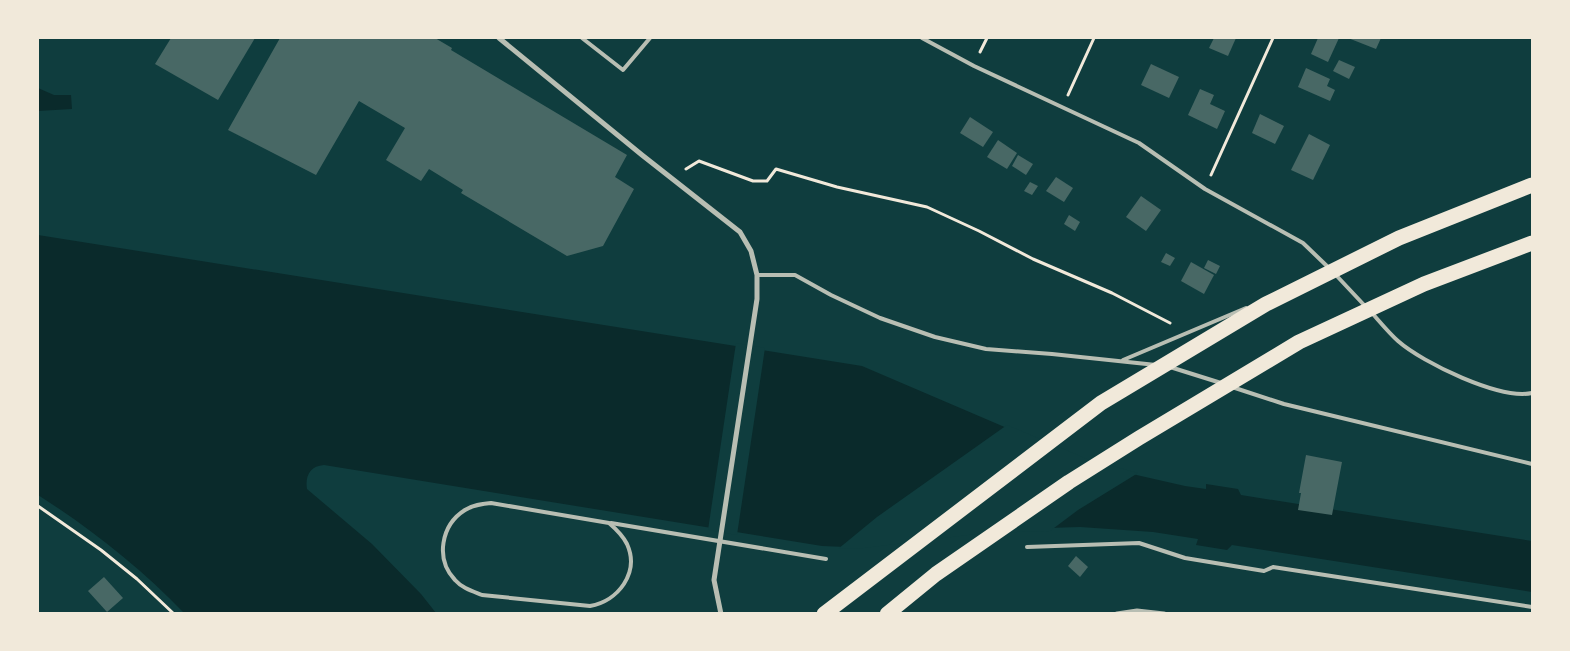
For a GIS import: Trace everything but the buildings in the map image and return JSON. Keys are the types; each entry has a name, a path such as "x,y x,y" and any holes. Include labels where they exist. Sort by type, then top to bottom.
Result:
{"highway":[{"path":"824,614 1101,403 1266,304 1399,238 1532,185"},
{"path":"887,614 936,574 1069,482 1138,438 1299,342 1424,284 1532,243"}],"street":[{"path":"499,38 670,178 740,232 751,251 757,275 757,299 714,580 721,614"},
{"path":"1117,614 1137,610 1164,614"}],"lane":[{"path":"582,38 623,70 650,38"},
{"path":"922,38 974,66 1139,143 1205,189 1303,242 1399,342 1442,369 1486,387 1526,394 1532,392"},
{"path":"1121,360 1332,272"},
{"path":"757,275 795,275 880,318 935,337 986,349 1121,360 1166,366 1284,404 1532,464"},
{"path":"610,523 627,545 630,570 621,590 614,597 599,605 590,606 482,594 467,590 455,580 447,569 444,559 444,536 449,525 461,512 477,504 491,503 826,559"},
{"path":"1027,547 1140,543 1185,558 1264,571 1273,567 1532,607"}],"path":[{"path":"1063,107 1094,38"},
{"path":"1205,189 1273,38"},
{"path":"670,178 699,161 753,181 767,180 776,169 837,187 927,207 979,231 1033,260 1112,293 1189,332"},
{"path":"38,506 101,550 137,579 174,614"}],"water":[{"path":"38,88 54,95 71,95 72,109 38,111"},
{"path":"38,235 862,366 1068,454 1119,471 1185,486 1206,489 1206,484 1238,489 1241,495 1532,541 1532,592 1232,545 1227,550 1196,545 1198,539 1153,532 1080,527 984,530 846,547 822,546 324,465 315,467 310,472 307,480 307,489 372,544 421,594 436,613 184,613 168,596 114,550 77,521 38,495"}],"pier":[{"path":"736,343 765,348 737,535 708,530"},
{"path":"1007,425 1087,459 1138,473 1078,510 1050,531 984,533 864,548 838,549 877,517"}]}
